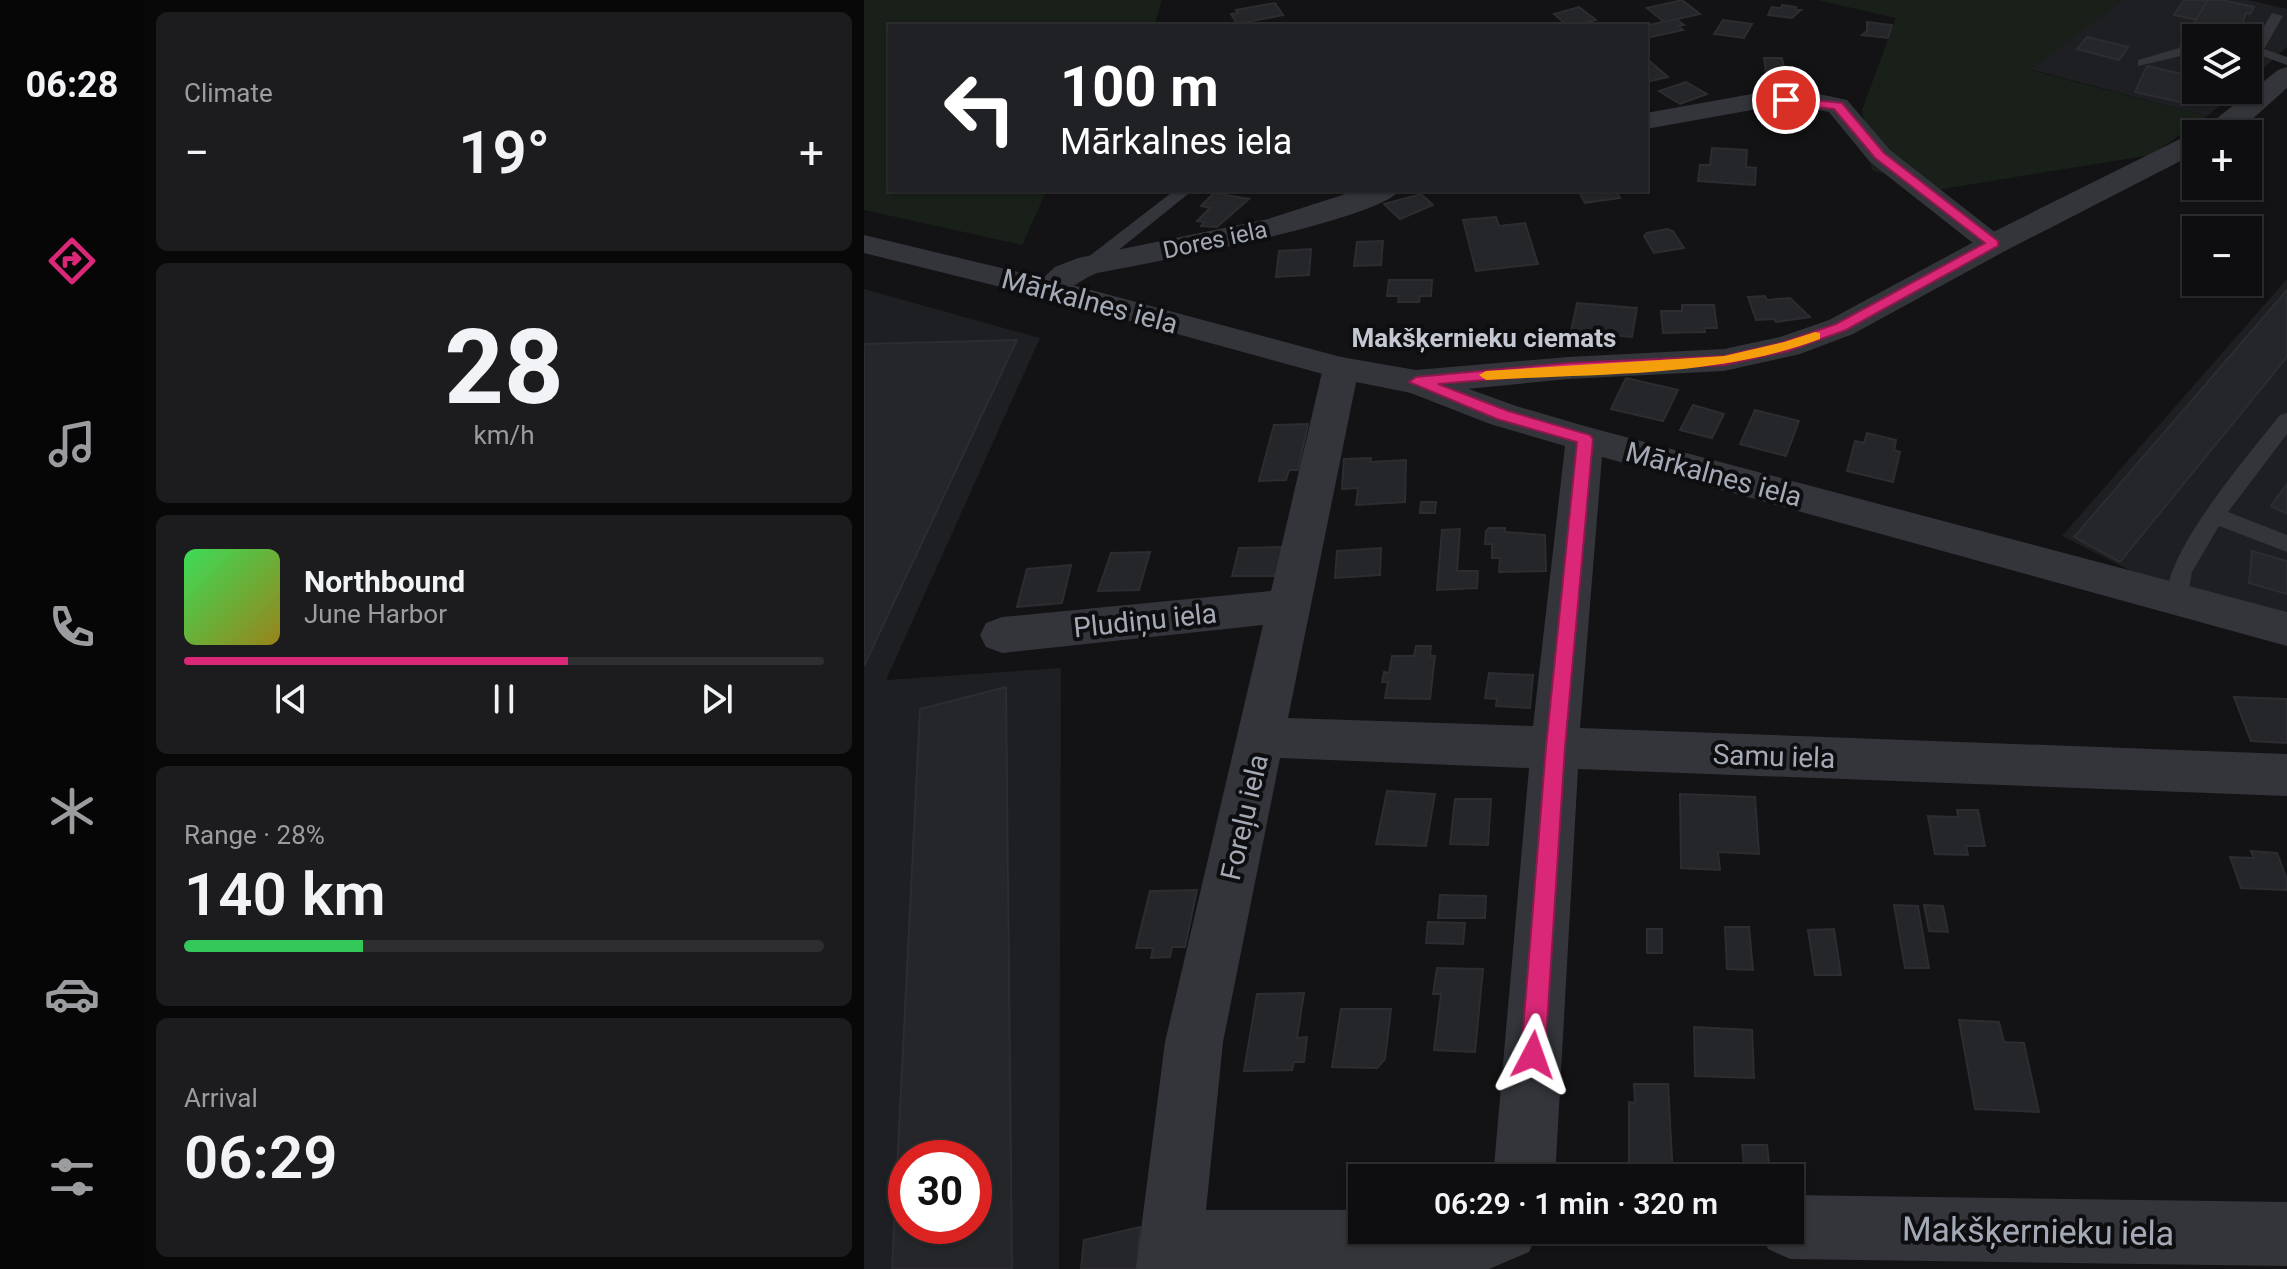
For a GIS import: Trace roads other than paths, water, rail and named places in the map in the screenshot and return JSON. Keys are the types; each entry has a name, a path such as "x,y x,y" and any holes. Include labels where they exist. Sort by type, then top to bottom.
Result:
{"street":[{"path":"2235,120 2287,75"},
{"path":"1648,121 1763,100 1809,100 1838,106 1880,156 1994,244"},
{"path":"1416,382 1568,368 1724,360 1788,346 1841,327 1994,244 2182,149"},
{"name":"Dores iela","path":"1047,289 1066,274 1089,265 1257,233 1331,213 1380,192"},
{"name":"Mārkalnes iela","path":"864,244 1047,289 1341,368 1416,382 1503,415 1585,439 2287,629"},
{"name":"Foreļu iela","path":"1169,1255 1194,1042 1341,368"},
{"path":"1525,1164 1555,747 1585,439"},
{"name":"Pludiņu iela","path":"1002,635 1288,606"},
{"name":"Samu iela","path":"1262,737 2287,775"},
{"name":"Makšķernieku iela","path":"1804,1227 2287,1234"},
{"path":"1169,1255 1430,1244"}],"lane":[{"path":"2262,36 2277,16"},
{"path":"2262,53 2287,61"},
{"path":"2143,63 2182,55"},
{"path":"1089,265 1182,192"},
{"path":"2178,599 2181,572 2214,515 2287,420"},
{"path":"2214,515 2287,544"}],"district":[{"name":"Makšķernieku ciemats","path":"1484,338"}]}
